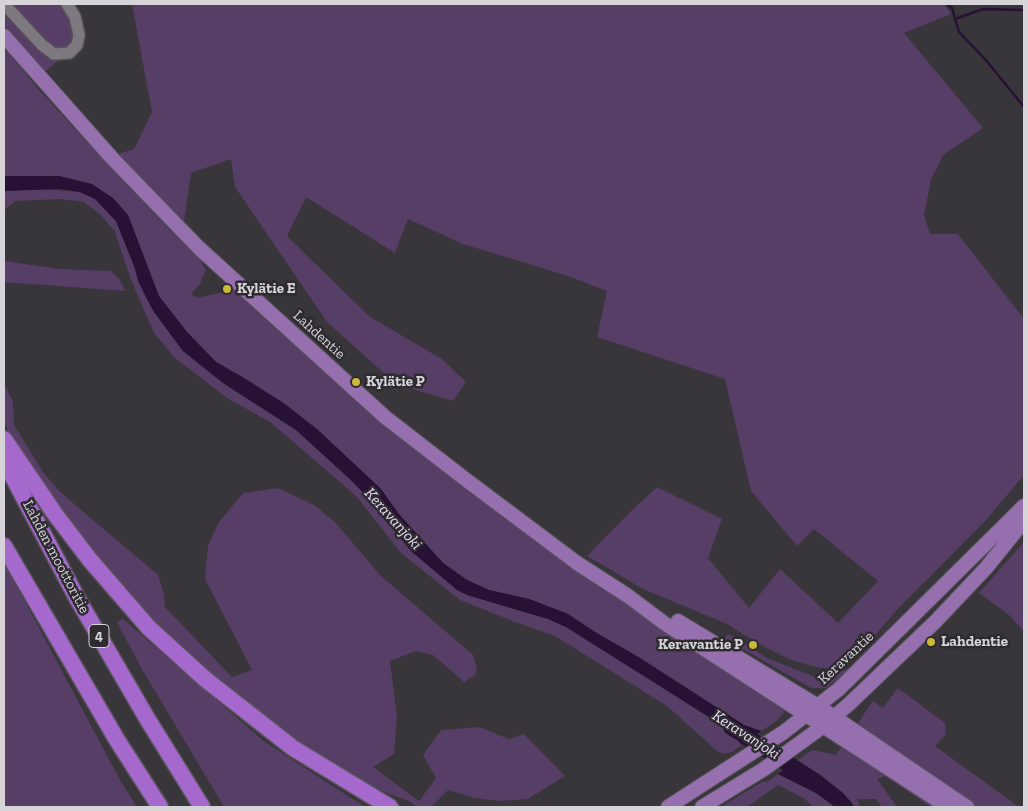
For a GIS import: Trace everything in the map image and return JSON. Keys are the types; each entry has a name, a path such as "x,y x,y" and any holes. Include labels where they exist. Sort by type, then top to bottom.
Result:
{"highway":[{"path":"4,439 55,514 90,560 149,628 205,679 293,748 390,807"},
{"name":"Lahden moottoritie","path":"4,460 77,598 148,720 202,807"},
{"path":"4,546 117,740 160,807"}],"main road":[{"name":"Lahdentie","path":"4,36 112,157 199,248 292,334 386,416 578,563 628,596 664,623 948,807"},
{"name":"Keravantie","path":"668,807 784,732 839,689 1024,506"},
{"path":"702,807 764,769 834,717 936,620 986,568 1024,521"},
{"name":"Lahdentie","path":"628,596 667,615 818,706 967,807"}],"street":[{"path":"4,4 42,45 54,54 69,53 77,45 79,35 75,17 67,4"}],"shaded area":[{"path":"4,4 67,4 79,35 69,53 44,72 4,25"},
{"path":"132,4 944,4 951,14 904,33 983,128 943,155 931,180 924,215 930,234 958,234 1024,319 1024,475 987,519 897,610 876,634 847,662 829,669 791,660 761,645 727,624 643,589 587,556 657,487 722,519 708,558 749,608 780,569 838,623 878,581 814,529 797,546 751,491 725,379 597,337 607,291 568,276 463,244 408,219 395,253 306,197 287,236 370,317 442,359 466,382 453,401 396,384 327,322 235,187 231,159 191,173 184,221 118,154 134,149 152,112"},
{"path":"4,47 39,90 111,168 170,230 198,256 206,270 200,284 191,294 197,298 233,290 366,409 512,524 665,628 785,706 783,714 774,723 761,731 744,725 568,614 529,599 489,590 467,580 443,563 398,513 381,489 318,430 284,404 216,362 187,332 159,297 128,215 59,176 4,176"},
{"path":"40,189 80,192 95,199 116,221 139,283 148,301 183,351 223,383 296,430 352,481 373,503 385,520 467,595 548,619 566,627 728,729 742,745 732,752 723,754 717,751 667,706 555,636 460,600 401,553 356,496 270,422 227,398 175,358 154,333 131,280 115,232 101,215 84,202 61,199 15,201 4,210 4,191"},
{"path":"4,261 60,269 111,271 120,280 125,291 4,282"},
{"path":"4,383 13,402 14,425 43,472 59,491 158,575 164,594 165,607 232,677 252,670 205,579 208,545 219,522 243,493 278,488 314,505 335,522 380,575 473,655 477,668 475,675 464,682 433,655 416,651 390,661 397,717 394,754 373,767 419,801 436,778 423,755 441,730 479,727 509,739 524,734 565,776 528,799 501,801 473,798 448,790 431,807 417,807 409,801 384,792 343,772 279,728 215,679 155,624 96,560 27,464 4,423"},
{"path":"1024,542 1024,631 1009,615 979,593"},
{"path":"4,562 120,780 137,807 4,807"},
{"path":"123,619 265,742 365,807 224,807 140,666 117,622"},
{"path":"729,634 769,659 818,678 851,668 826,688 811,688 724,638"},
{"path":"898,688 945,723 946,734 935,746 1019,807 931,807 885,776 877,779 897,807 882,807 876,799 857,799 860,807 854,807 851,802 819,774 796,761 812,750 836,755 873,701 883,708"},
{"path":"778,774 816,793 835,807 813,807 805,799 778,785 747,807 721,807 762,782 767,782"}],"water":[{"path":"4,176 59,176 92,184 113,198 128,215 159,296 187,332 216,362 285,404 318,430 381,489 398,513 443,563 467,580 489,590 529,599 568,614 744,725 761,731 742,745 728,729 566,627 548,619 467,595 457,590 412,552 373,503 352,481 296,430 223,383 183,351 148,301 139,283 116,221 95,199 80,192 60,189 4,191"},
{"path":"796,761 819,774 843,793 854,807 835,807 816,793 778,774"}],"waterway":[{"path":"947,4 952,8 959,32 985,59 1024,107"},
{"path":"955,19 983,9 1024,10"},
{"name":"Keravanjoki","path":"731,727 807,776"}],"place":[{"name":"Kylätie E","path":"227,289"},
{"name":"Kylätie P","path":"356,382"},
{"name":"Lahdentie","path":"931,642"},
{"name":"Keravantie P","path":"753,645"}]}
